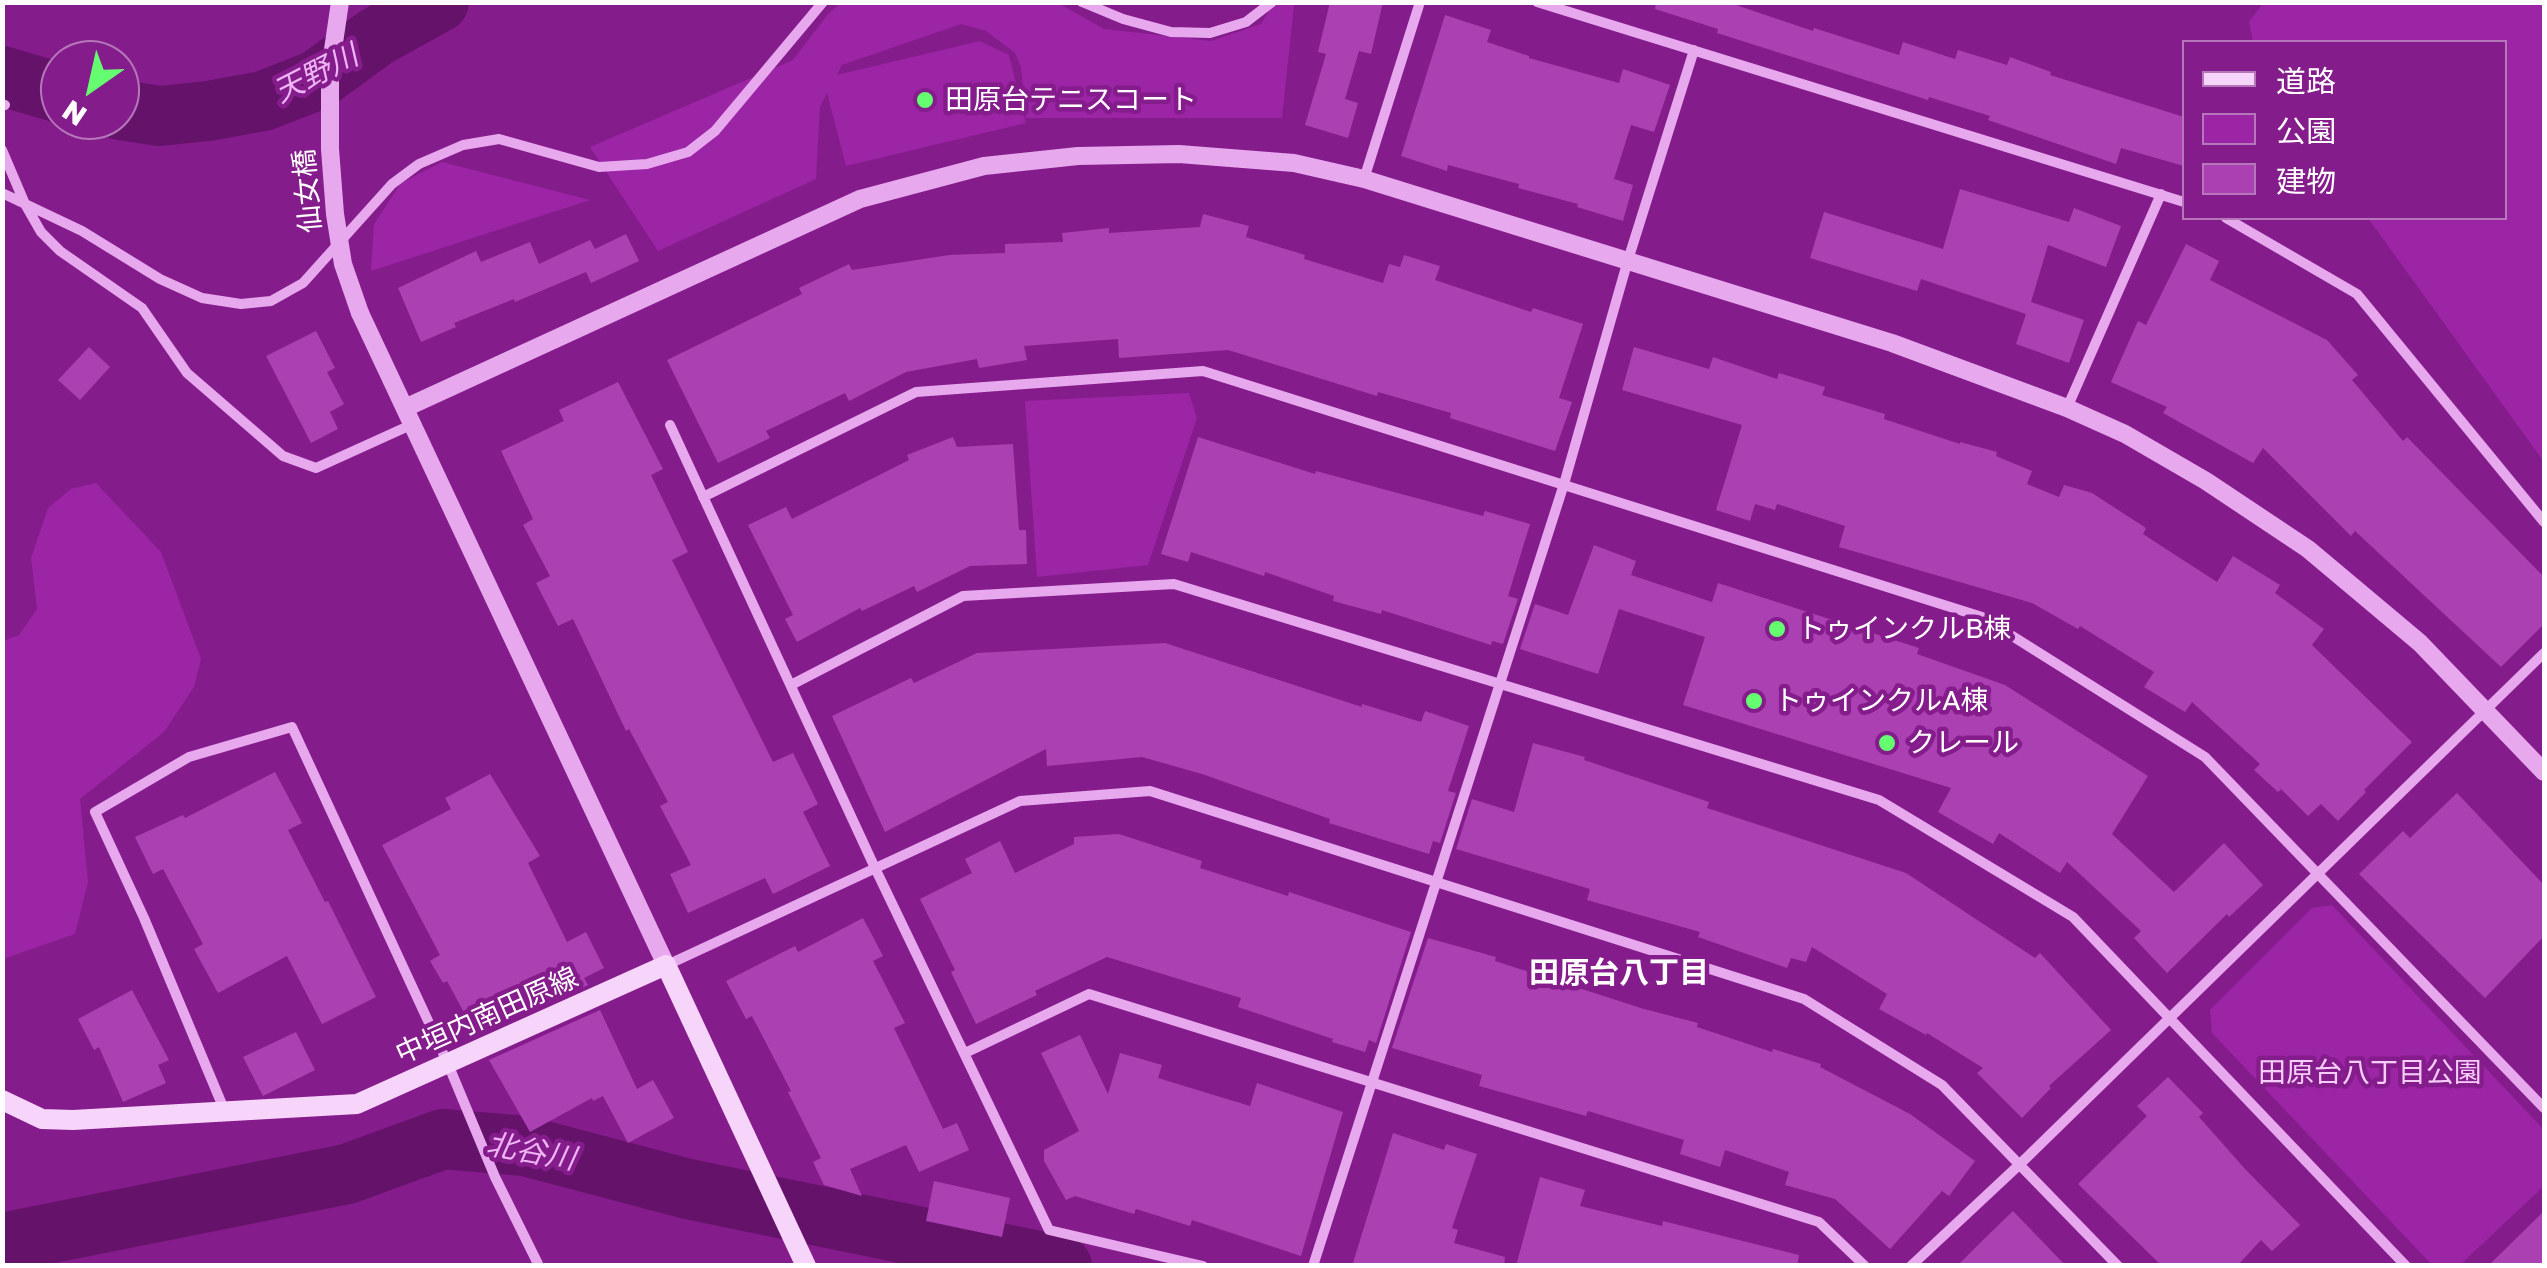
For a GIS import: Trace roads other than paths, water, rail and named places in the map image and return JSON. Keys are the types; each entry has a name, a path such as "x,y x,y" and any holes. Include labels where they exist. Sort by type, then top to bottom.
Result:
{"main road":[{"name":"中垣内南田原線","path":"2,1100 42,1119 226,1114 357,1104 666,965"},
{"path":"666,965 805,1263"}],"street":[{"name":"仙女橋","path":"340,2 330,70 330,149 340,247 360,312 666,965"},
{"path":"2,193 202,298 241,304 271,301 303,283 392,184 419,164 463,145 499,139 598,167 647,164 688,152 716,131 823,2"},
{"path":"1082,2 1123,19 1171,32 1210,33 1246,22 1272,2"},
{"path":"1364,178 1420,2"},
{"path":"1538,2 2182,201"},
{"path":"1312,1266 1564,484 1694,50"},
{"path":"2,150 41,232 60,251 142,308 187,373 283,456 316,468 409,417 860,199 984,166 1078,156 1180,154 1294,163 1364,178 1892,343 2126,434 2206,481 2308,549 2420,643 2544,772"},
{"path":"2067,408 2162,194"},
{"path":"2229,220 2357,294 2544,522"},
{"path":"703,497 916,392 1204,371 1982,617 2205,756 2544,1108"},
{"path":"670,425 875,868 1050,1230 1203,1266"},
{"path":"790,685 963,596 1174,584 1879,800 2073,917 2406,1266"},
{"path":"1911,1266 2544,653"},
{"path":"226,1114 95,812 189,757 292,727 539,1266"},
{"path":"666,965 1020,800 1150,791 1804,999 1942,1085 2118,1266"},
{"path":"965,1053 1089,994 1819,1222 1865,1266"}],"waterway":[{"name":"天野川","path":"140,113 160,116 263,101 317,80 376,37 439,2"},
{"name":"天野川","path":"2,76 40,87"},
{"name":"北谷川","path":"2,1243 347,1174 443,1139 525,1146 688,1189 1062,1266"}],"place":[{"name":"田原台テニスコート","path":"925,100"},
{"name":"トゥインクルB棟","path":"1777,629"},
{"name":"トゥインクルA棟","path":"1754,701"},
{"name":"クレール","path":"1887,743"}],"district":[{"name":"田原台八丁目","path":"1619,973"}],"park label":[{"name":"田原台八丁目公園","path":"2370,1073"}]}
